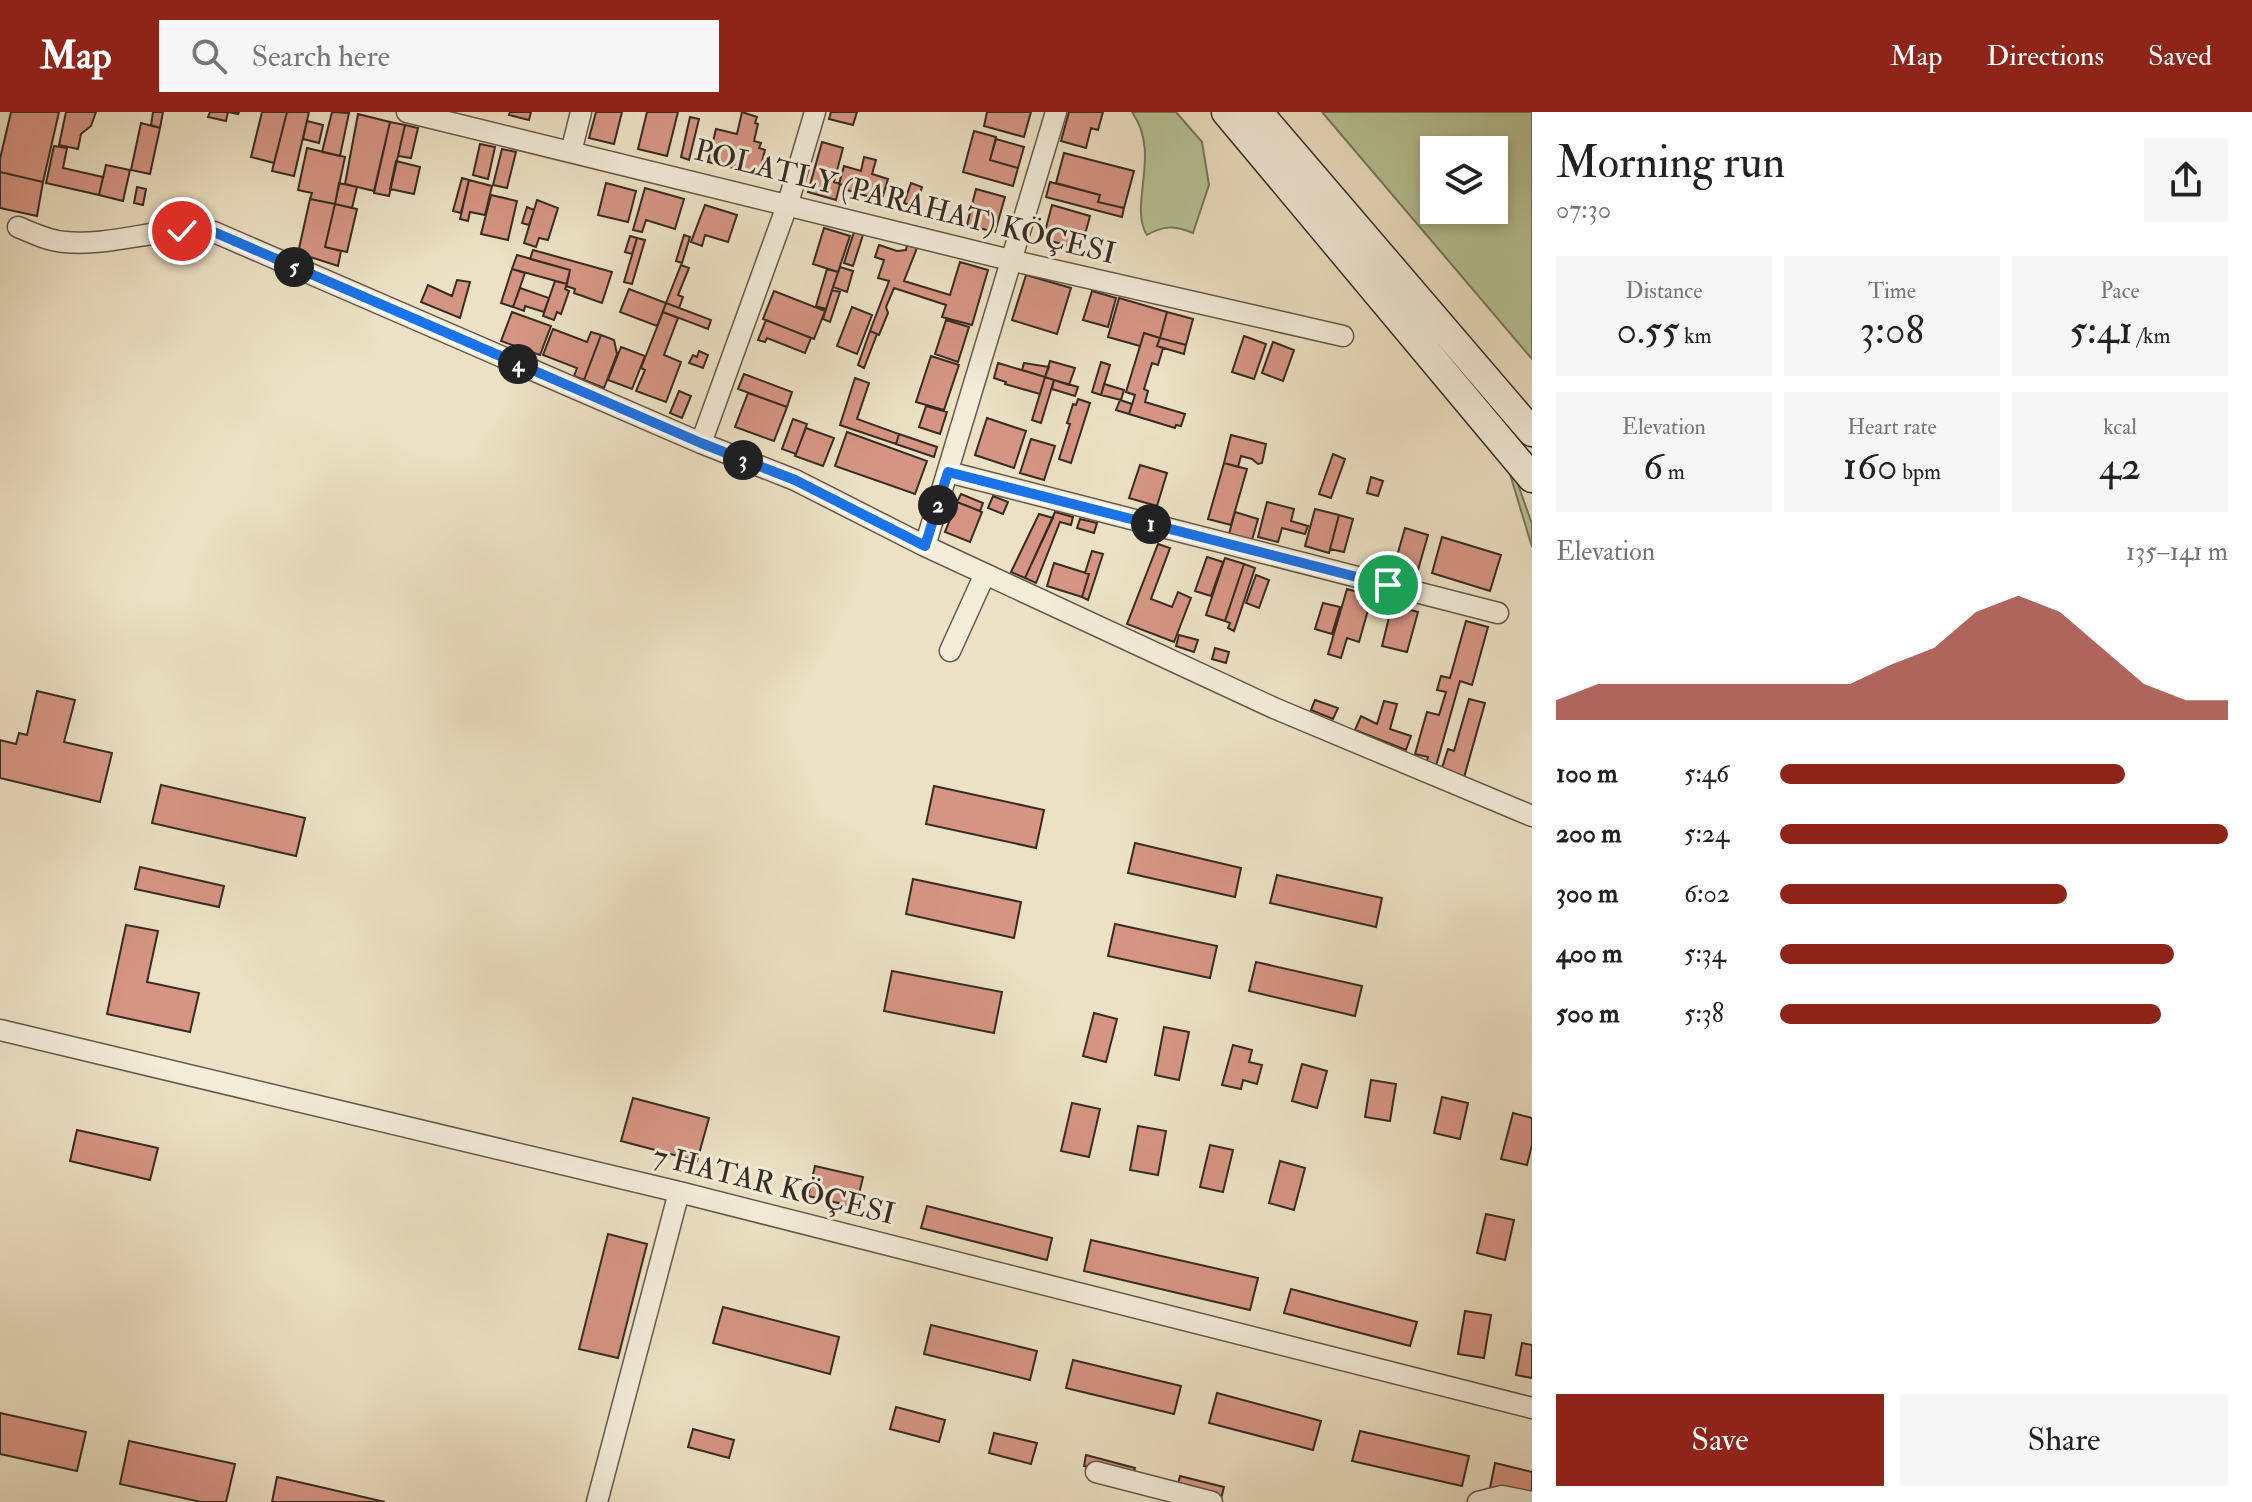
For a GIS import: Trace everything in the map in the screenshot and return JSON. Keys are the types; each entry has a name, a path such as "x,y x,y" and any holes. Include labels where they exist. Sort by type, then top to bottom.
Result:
{"main road":[{"path":"1226,112 1532,478"},
{"path":"1258,112 1532,432"}],"street":[{"name":"POLATLY (PARAHAT) KÖÇESI","path":"407,112 788,203 1014,261 1343,336"},
{"path":"571,152 581,112"},
{"path":"701,443 788,203 815,112"},
{"path":"925,546 1014,261 1056,112"},
{"path":"18,227 64,242 131,239 182,231 214,232 701,443 795,480 925,546 1274,708 1532,816"},
{"path":"948,472 1498,613"},
{"path":"950,651 985,574"},
{"name":"7 HATAR KÖÇESI","path":"0,1030 679,1192 1532,1408"},
{"path":"597,1502 679,1192"},
{"path":"1096,1472 1212,1502"},
{"path":"1478,1502 1502,1496 1532,1502"}],"green space":[{"path":"1132,112 1176,112 1202,142 1209,185 1193,233 1170,228 1147,235 1141,209 1144,145"},
{"path":"1322,112 1532,112 1532,359"},
{"path":"1514,473 1532,524 1532,547 1510,474"}],"building":[{"path":"11,112 59,112 43,182 0,172"},
{"path":"66,112 96,112 91,126 81,134 78,149 59,145"},
{"path":"153,112 163,112 160,128 151,125"},
{"path":"210,112 228,112 226,121 208,117"},
{"path":"262,112 287,112 274,163 251,157"},
{"path":"287,112 309,112 294,176 272,171"},
{"path":"332,112 349,113 340,156 322,152"},
{"path":"510,112 531,112 529,120 509,115"},
{"path":"596,112 622,112 614,144 589,138"},
{"path":"647,112 678,112 667,156 638,149"},
{"path":"742,112 757,117 754,141 761,143 759,148 765,150 759,174 708,162 716,129 737,134"},
{"path":"831,112 857,112 853,125 829,119"},
{"path":"987,112 1031,112 1024,137 984,126"},
{"path":"1069,112 1103,112 1098,130 1091,128 1086,148 1061,141"},
{"path":"358,114 390,122 374,191 345,184"},
{"path":"690,117 699,119 689,160 681,157"},
{"path":"307,121 323,125 319,143 303,139"},
{"path":"390,122 405,125 389,196 374,193"},
{"path":"141,123 160,128 150,174 131,170"},
{"path":"405,125 418,128 411,158 398,156"},
{"path":"974,131 996,137 990,160 1018,168 1013,186 963,172"},
{"path":"996,139 1024,147 1018,168 990,160"},
{"path":"822,142 843,148 834,182 840,184 836,200 808,192"},
{"path":"480,144 495,147 488,179 473,175"},
{"path":"54,146 67,148 63,168 103,177 99,195 46,183"},
{"path":"307,148 345,157 335,204 310,199 312,193 298,190"},
{"path":"502,149 516,152 507,188 493,185"},
{"path":"1064,153 1134,171 1124,208 1098,202 1100,195 1056,183"},
{"path":"864,157 876,160 872,174 888,179 883,196 874,194 873,198 847,190 848,186 839,184 844,166 861,171"},
{"path":"396,161 420,167 414,194 390,189"},
{"path":"106,165 130,170 123,201 99,195"},
{"path":"0,172 43,182 37,216 0,208"},
{"path":"462,178 469,180 461,213 453,211"},
{"path":"469,180 492,186 485,215 470,212 468,221 460,219"},
{"path":"1050,182 1100,195 1098,202 1124,208 1122,217 1046,197"},
{"path":"339,183 357,187 352,208 335,204"},
{"path":"606,183 636,191 628,222 598,215"},
{"path":"911,183 922,187 916,207 904,203"},
{"path":"137,187 146,189 143,205 134,203"},
{"path":"645,188 684,199 675,229 646,220 642,232 633,230"},
{"path":"976,189 1005,197 995,232 967,225"},
{"path":"491,195 517,201 508,240 481,234"},
{"path":"310,199 335,204 325,247 341,251 338,266 298,253"},
{"path":"537,200 558,208 548,240 539,238 536,247 524,243"},
{"path":"335,204 357,209 347,252 325,247"},
{"path":"705,205 737,215 728,242 705,235 702,246 691,242"},
{"path":"1052,205 1090,216 1081,249 1043,239"},
{"path":"527,207 534,210 529,225 522,223"},
{"path":"824,228 850,236 838,272 813,264"},
{"path":"854,232 863,235 853,266 844,263"},
{"path":"684,235 690,237 682,263 676,261"},
{"path":"630,236 637,238 632,254 625,252"},
{"path":"637,238 645,240 632,284 624,282"},
{"path":"879,245 897,251 906,250 907,245 917,248 904,281 950,295 960,262 988,270 972,325 942,317 946,305 894,288 879,335 870,331 889,281 878,278 884,260 875,257"},
{"path":"533,250 612,272 602,303 574,293 575,289 566,286 570,270 530,259"},
{"path":"517,255 570,270 567,284 512,269"},
{"path":"681,265 689,268 678,295 683,297 679,308 666,303"},
{"path":"840,267 853,271 847,292 833,287"},
{"path":"512,269 525,273 513,307 501,303"},
{"path":"827,269 838,272 826,309 816,306"},
{"path":"1026,275 1071,288 1057,334 1012,320"},
{"path":"457,280 470,282 460,318 421,302 428,285 452,296"},
{"path":"555,281 567,284 565,289 569,291 561,314 557,312 554,320 543,316"},
{"path":"520,288 549,298 544,312 525,306 524,311 513,307"},
{"path":"629,289 666,303 657,326 620,312"},
{"path":"832,290 840,292 830,322 823,319"},
{"path":"774,291 825,311 814,339 763,319"},
{"path":"1092,291 1116,298 1108,327 1083,320"},
{"path":"1119,298 1167,312 1160,338 1144,333 1140,346 1108,337"},
{"path":"666,303 711,320 708,329 663,312"},
{"path":"852,307 872,315 857,354 837,346"},
{"path":"512,312 551,326 540,355 501,341"},
{"path":"663,312 678,318 664,355 681,362 666,402 636,391 645,370 641,368"},
{"path":"1167,312 1193,319 1186,345 1160,338"},
{"path":"766,320 811,338 805,353 767,338 765,342 758,340"},
{"path":"946,320 969,327 958,362 935,354"},
{"path":"553,329 587,342 591,332 601,335 584,380 574,376 577,368 543,355"},
{"path":"870,331 877,334 864,368 858,365"},
{"path":"1144,333 1160,338 1157,346 1163,348 1158,365 1152,363 1144,389 1148,391 1145,402 1185,414 1181,426 1176,425 1175,428 1129,414 1135,395 1126,392"},
{"path":"601,335 614,340 617,354 604,388 584,380"},
{"path":"1244,336 1266,344 1254,379 1232,372"},
{"path":"1160,338 1186,345 1184,354 1157,346"},
{"path":"1273,342 1294,350 1283,381 1262,373"},
{"path":"621,347 645,356 632,389 608,380"},
{"path":"699,351 708,355 703,368 689,363"},
{"path":"931,356 959,365 944,410 916,402"},
{"path":"1050,361 1075,368 1069,385 1045,377"},
{"path":"1101,362 1110,365 1101,395 1092,392"},
{"path":"998,363 1045,377 1040,394 994,378"},
{"path":"1024,363 1049,367 1045,377 1022,370"},
{"path":"744,374 792,392 787,407 738,389"},
{"path":"1045,377 1054,380 1041,423 1032,420"},
{"path":"855,378 869,383 857,419 899,434 896,444 840,425"},
{"path":"1054,380 1078,387 1075,396 1052,389"},
{"path":"1104,384 1124,390 1121,400 1101,395"},
{"path":"679,391 691,396 682,418 670,413"},
{"path":"748,393 787,407 774,441 735,427"},
{"path":"1078,399 1090,403 1071,463 1059,459 1073,404 1076,405"},
{"path":"1120,400 1132,404 1129,414 1116,410"},
{"path":"926,406 947,412 940,434 919,427"},
{"path":"987,418 1026,431 1014,468 975,455"},
{"path":"793,419 807,424 796,454 782,449"},
{"path":"806,428 834,438 823,466 795,456"},
{"path":"847,432 927,461 915,494 835,466"},
{"path":"899,434 937,447 934,457 896,444"},
{"path":"1231,435 1266,444 1262,463 1241,456 1238,467 1224,463"},
{"path":"1031,439 1055,446 1044,480 1020,473"},
{"path":"1333,454 1345,459 1331,498 1319,494"},
{"path":"1224,463 1247,469 1231,525 1208,519"},
{"path":"1140,465 1167,473 1157,506 1129,498"},
{"path":"1371,477 1383,481 1378,496 1367,493"},
{"path":"961,494 983,503 980,511 957,502"},
{"path":"993,496 1008,502 1003,514 988,508"},
{"path":"957,502 982,512 970,542 945,532"},
{"path":"1267,502 1294,509 1291,521 1308,526 1305,534 1282,528 1278,542 1258,537"},
{"path":"1315,509 1339,515 1329,553 1305,546"},
{"path":"1055,512 1073,517 1071,525 1060,522 1036,583 1025,578"},
{"path":"1235,512 1258,519 1252,540 1229,534"},
{"path":"1039,514 1053,518 1025,578 1011,572"},
{"path":"1339,515 1353,519 1344,552 1330,549"},
{"path":"1080,519 1097,523 1094,533 1077,528"},
{"path":"1405,528 1428,535 1418,570 1395,563"},
{"path":"1442,537 1501,555 1490,591 1432,573"},
{"path":"1158,544 1170,548 1151,599 1172,607 1178,592 1191,598 1174,642 1127,624"},
{"path":"1092,551 1103,554 1088,600 1082,597"},
{"path":"1207,557 1223,562 1211,596 1195,591"},
{"path":"1225,558 1244,564 1225,621 1206,615"},
{"path":"1054,563 1089,574 1082,597 1047,586"},
{"path":"1244,564 1255,568 1234,631 1228,628 1230,623 1225,621"},
{"path":"1256,575 1269,580 1259,608 1246,603"},
{"path":"1347,589 1372,596 1359,642 1347,638 1341,658 1328,654"},
{"path":"1323,603 1340,607 1332,634 1315,629"},
{"path":"1392,605 1418,612 1407,652 1382,646"},
{"path":"1466,621 1488,627 1472,685 1460,681 1436,766 1426,764 1428,757 1415,754 1427,712 1439,715 1446,692 1437,690 1441,676 1450,678"},
{"path":"1179,635 1198,640 1194,652 1176,646"},
{"path":"1215,648 1229,652 1226,663 1212,659"},
{"path":"37,691 75,700 64,742 112,753 100,802 0,778 0,740 16,744 19,733 27,735"},
{"path":"1469,699 1485,703 1463,781 1441,771 1448,749 1454,751"},
{"path":"1315,700 1338,708 1333,719 1311,710"},
{"path":"1384,701 1397,704 1390,729 1411,736 1406,750 1355,730 1361,716 1377,724"},
{"path":"161,785 305,818 296,856 152,823"},
{"path":"934,786 1044,810 1036,848 926,824"},
{"path":"1135,843 1241,868 1235,897 1128,873"},
{"path":"140,867 224,886 219,907 135,889"},
{"path":"1277,875 1382,898 1376,927 1270,903"},
{"path":"913,879 1021,902 1014,938 906,914"},
{"path":"1115,924 1217,946 1210,978 1108,956"},
{"path":"126,925 158,931 147,982 199,993 190,1032 107,1014"},
{"path":"1256,962 1362,986 1355,1016 1249,991"},
{"path":"892,971 1002,992 994,1033 884,1011"},
{"path":"1094,1013 1117,1019 1106,1062 1083,1056"},
{"path":"1164,1027 1189,1032 1179,1080 1155,1075"},
{"path":"1233,1045 1252,1050 1249,1062 1262,1065 1257,1084 1243,1080 1241,1089 1222,1085"},
{"path":"1302,1064 1327,1071 1317,1108 1292,1101"},
{"path":"1371,1080 1396,1084 1390,1121 1365,1117"},
{"path":"1442,1097 1468,1103 1460,1139 1434,1133"},
{"path":"633,1098 709,1118 697,1161 621,1141"},
{"path":"1072,1103 1100,1109 1089,1157 1061,1151"},
{"path":"1513,1113 1532,1118 1532,1145 1527,1165 1501,1159"},
{"path":"1138,1126 1166,1131 1158,1175 1130,1170"},
{"path":"77,1130 158,1148 150,1180 70,1161"},
{"path":"1210,1145 1233,1150 1223,1192 1200,1187"},
{"path":"1280,1161 1305,1168 1294,1210 1269,1203"},
{"path":"815,1166 863,1177 856,1207 808,1196"},
{"path":"927,1206 1052,1238 1047,1260 921,1228"},
{"path":"1486,1214 1514,1220 1505,1260 1477,1253"},
{"path":"608,1234 647,1244 618,1358 579,1349"},
{"path":"1091,1240 1258,1278 1250,1310 1084,1271"},
{"path":"1291,1289 1417,1322 1410,1346 1284,1313"},
{"path":"723,1307 839,1337 830,1374 713,1343"},
{"path":"1465,1311 1491,1315 1484,1358 1458,1354"},
{"path":"931,1325 1037,1351 1030,1380 924,1354"},
{"path":"1522,1343 1532,1345 1532,1378 1516,1375"},
{"path":"1073,1360 1181,1386 1174,1414 1066,1388"},
{"path":"1217,1393 1321,1421 1313,1450 1209,1423"},
{"path":"896,1407 945,1420 939,1442 890,1429"},
{"path":"0,1413 86,1432 77,1471 0,1454"},
{"path":"693,1429 734,1440 729,1458 688,1447"},
{"path":"1360,1431 1469,1456 1462,1486 1352,1461"},
{"path":"994,1433 1037,1443 1031,1464 989,1453"},
{"path":"129,1441 235,1464 226,1502 201,1502 120,1484"},
{"path":"1086,1455 1135,1468 1132,1478 1084,1466"},
{"path":"1495,1463 1532,1472 1532,1498 1490,1488"},
{"path":"1180,1476 1224,1487 1221,1499 1177,1488"},
{"path":"277,1477 385,1502 272,1502"}],"route":[{"path":"182,231 214,232 701,443 795,480 925,546 948,472 1388,585"}]}
